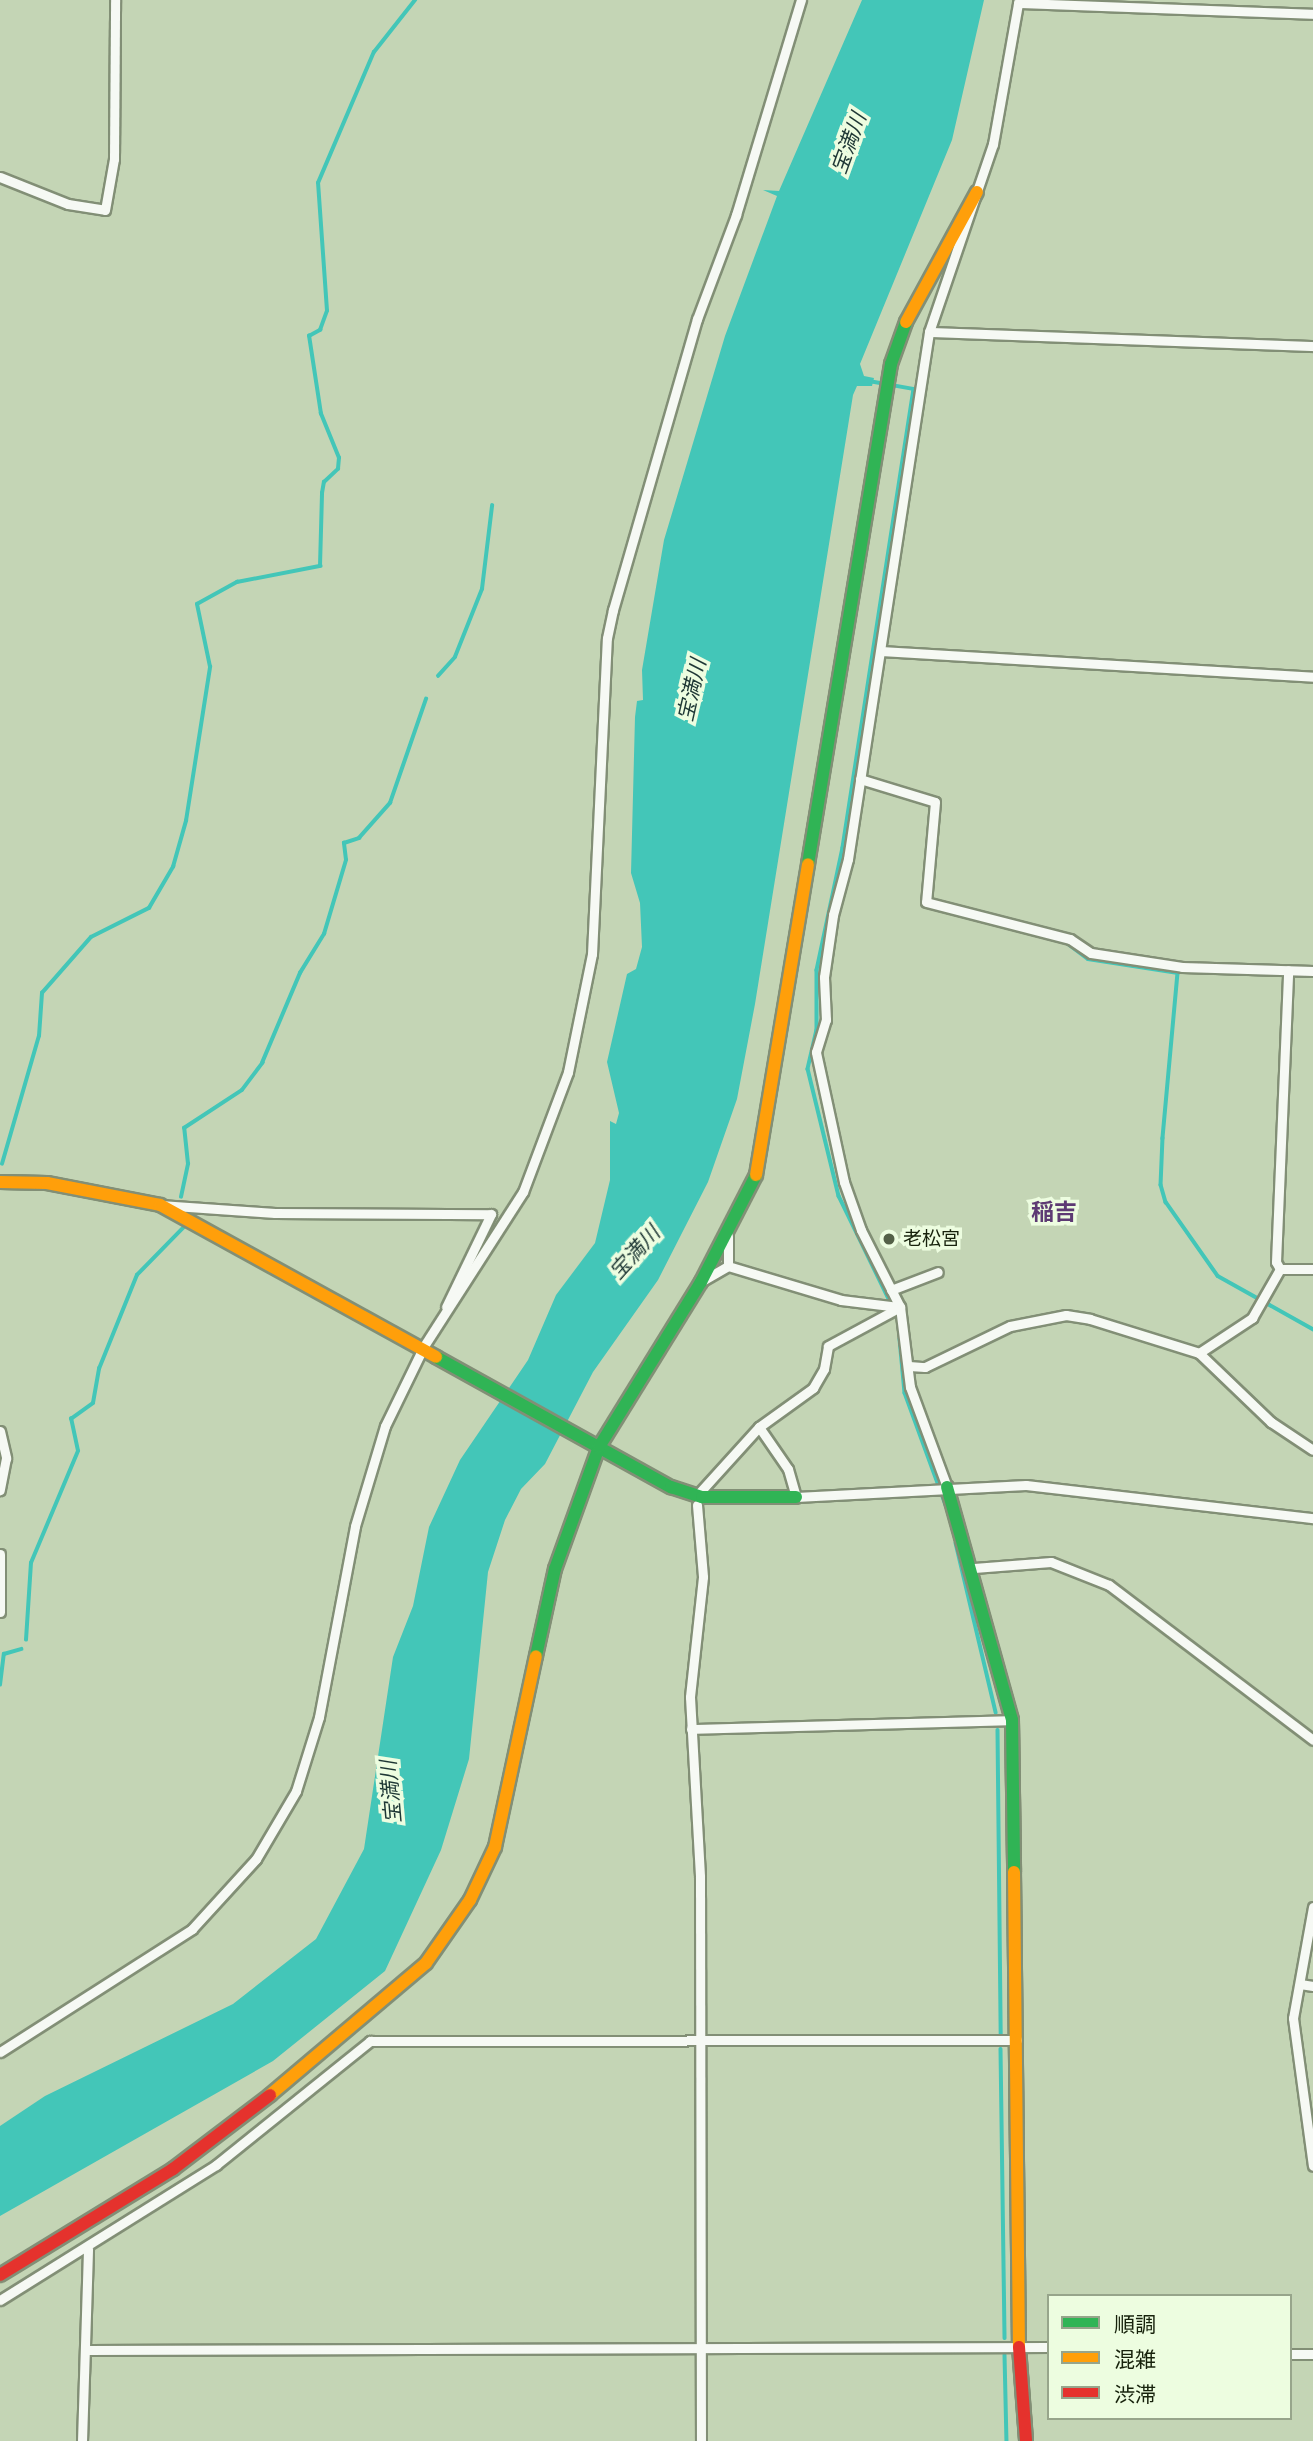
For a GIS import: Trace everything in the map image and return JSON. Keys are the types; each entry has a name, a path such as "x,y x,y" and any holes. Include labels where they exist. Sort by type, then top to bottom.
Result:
{"street":[{"path":"0,177 68,204 105,210 114,159 115,0"},
{"path":"0,2052 192,1929 256,1858 296,1791 319,1717 367,1479 385,1426 443,1317 532,1175 568,1072 592,954 607,638 612,610 697,319 740,203 801,0"},
{"path":"1026,2441 1019,2346 1012,1720 974,1568 911,1387 900,1307 844,1182 817,1073 826,1020 824,976 881,652 929,332 993,144 1018,3 1313,14"},
{"path":"0,2275 173,2169 298,2073 439,1948 470,1900 495,1847 555,1569 599,1447 728,1235 763,1153 893,355 977,192"},
{"path":"929,332 1313,346"},
{"path":"881,652 1313,677"},
{"path":"860,779 935,802 926,902 1070,939 1091,953 1182,967 1313,971"},
{"path":"1280,1269 1276,1262 1288,970"},
{"path":"0,1182 47,1183 160,1205 288,1213 491,1214 453,1285 443,1317"},
{"path":"160,1205 428,1349 671,1487 702,1497 796,1497 947,1486 1058,1487 1313,1518"},
{"path":"728,1235 728,1266"},
{"path":"701,1282 728,1266 841,1300 900,1307"},
{"path":"1280,1269 1313,1269"},
{"path":"1199,1353 1252,1318 1280,1269"},
{"path":"891,1290 938,1272"},
{"path":"700,1492 759,1427 813,1388 824,1369 828,1346 900,1307"},
{"path":"909,1366 925,1367 1010,1326 1066,1315 1138,1330 1199,1353 1271,1422 1313,1450"},
{"path":"759,1427 788,1469 796,1497"},
{"path":"0,1431 6,1458 0,1490"},
{"path":"696,1505 703,1577 691,1729 700,1877 701,2441"},
{"path":"0,1554 0,1612"},
{"path":"974,1568 1051,1562 1109,1585 1313,1740"},
{"path":"691,1729 1012,1720"},
{"path":"1313,1907 1293,2028 1313,2166"},
{"path":"1300,1984 1313,1986"},
{"path":"0,2300 88,2249 216,2165 370,2041 1017,2040"},
{"path":"82,2441 88,2249"},
{"path":"86,2350 1047,2347"},
{"path":"1292,2354 1313,2354"}],"water":[{"name":"宝満川","path":"862,0 984,0 952,140 860,364 864,376 874,378 872,386 857,386 853,395 755,1004 737,1099 708,1182 658,1280 593,1372 545,1464 521,1489 505,1520 488,1572 469,1759 441,1850 385,1971 273,2061 0,2216 0,2126 45,2096 233,2004 316,1939 364,1849 393,1657 413,1606 429,1527 460,1460 528,1360 556,1295 595,1243 610,1180 610,1121 616,1124 619,1113 607,1062 627,974 636,969 642,947 640,903 631,873 635,717 637,701 643,700 642,670 664,540 725,336 777,196 763,190 779,191"}],"waterway":[{"path":"2,1164 39,1036 42,993 91,937 149,908 173,867 186,821 210,667 197,604 237,582 320,566 322,493 324,482 338,469 339,458 321,414 309,336 320,330 327,311 318,183 374,52 415,0"},
{"path":"869,381 914,389 843,848 817,970 817,1030 808,1069 839,1196 889,1299"},
{"path":"438,676 455,657 482,589 492,506"},
{"path":"181,1197 188,1164 184,1128 242,1090 262,1063 300,973 324,934 346,860 344,843 359,838 390,803 426,699"},
{"path":"996,924 1067,943 1088,959 1178,973 1163,1138 1161,1185 1166,1202 1218,1276 1313,1329"},
{"path":"26,1640 31,1563 78,1451 71,1419 93,1403 99,1369 137,1275 184,1227"},
{"path":"900,1339 905,1393 946,1505"},
{"path":"956,1543 996,1712"},
{"path":"0,1685 4,1654 21,1649"},
{"path":"998,1730 1001,2037"},
{"path":"1001,2049 1005,2338"},
{"path":"1005,2355 1007,2441"}],"traffic: fast":[{"path":"808,864 891,364 906,322"},
{"path":"536,1656 555,1569 599,1447 701,1282 756,1175"},
{"path":"436,1357 671,1487 702,1497 796,1497"},
{"path":"947,1487 1012,1720 1014,1872"}],"traffic: slow":[{"path":"906,322 977,192"},
{"path":"756,1175 808,864"},
{"path":"0,1182 47,1183 160,1205 436,1357"},
{"path":"270,2095 426,1963 470,1900 495,1847 536,1656"},
{"path":"1014,1872 1019,2347"}],"traffic: jam":[{"path":"0,2275 173,2169 270,2095"},
{"path":"1019,2347 1026,2441"}],"place":[{"name":"老松宮","path":"889,1239"}],"district":[{"name":"稲吉","path":"1054,1211"}]}
